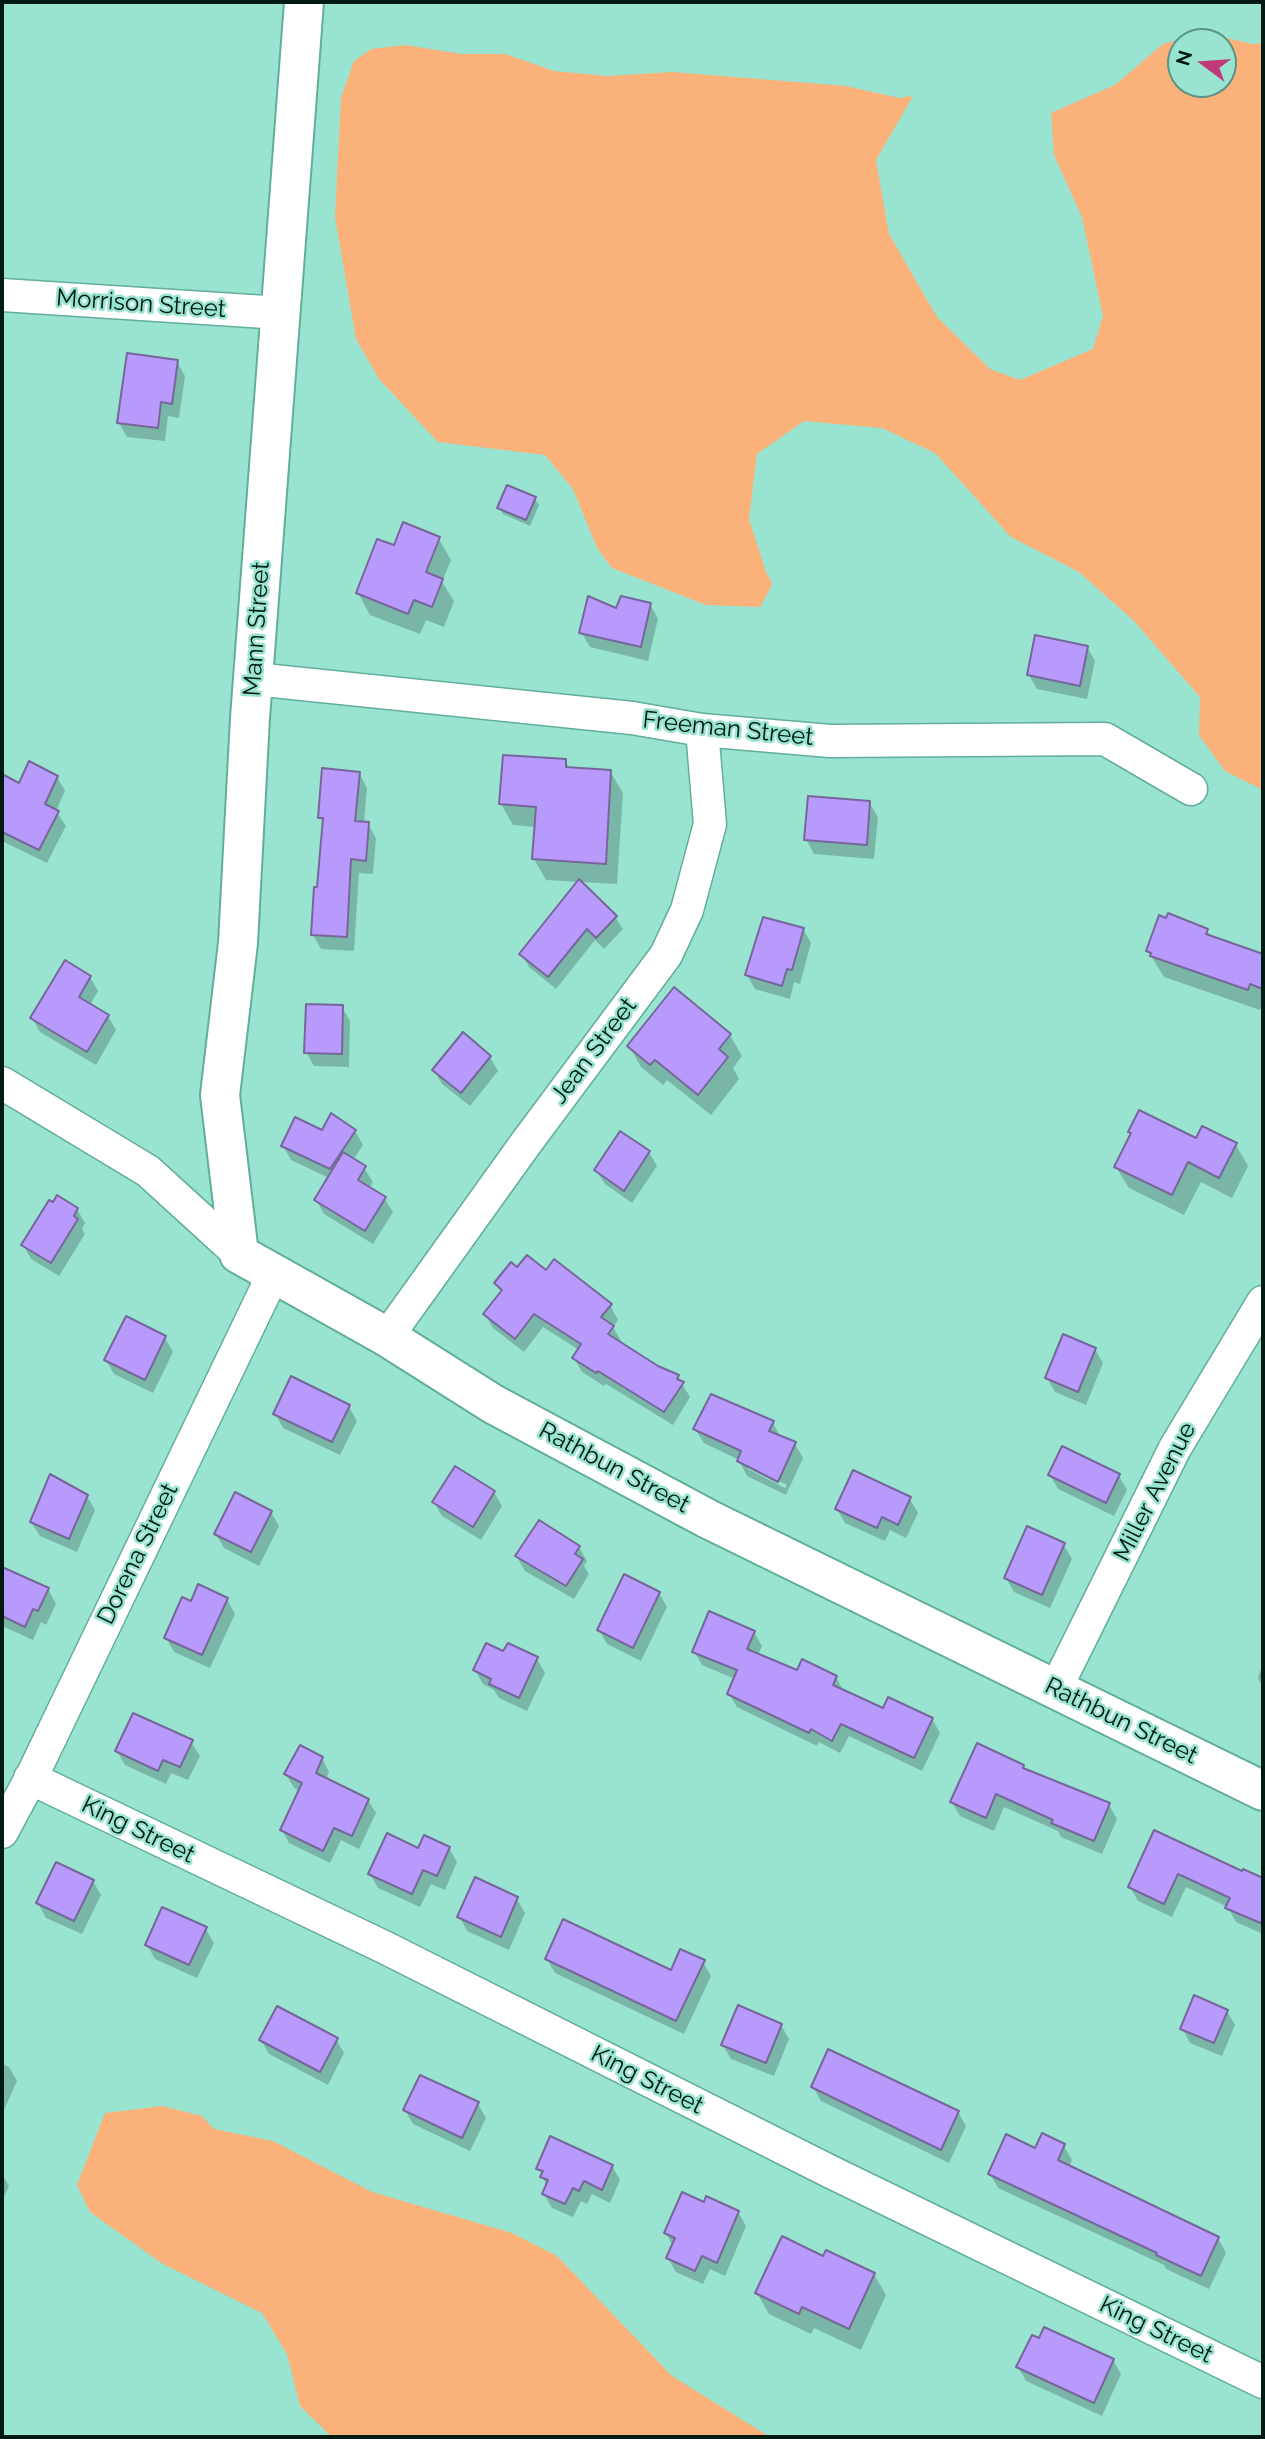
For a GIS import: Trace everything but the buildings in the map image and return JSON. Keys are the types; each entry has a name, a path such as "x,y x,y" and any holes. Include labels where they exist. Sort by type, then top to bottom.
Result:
{"street":[{"name":"Mann Street","path":"239,1254 220,1095 238,943 254,679 304,2"},
{"name":"Morrison Street","path":"2,295 281,313"},
{"name":"Freeman Street","path":"254,679 632,718 702,730 830,741 1105,739 1191,789"},
{"name":"Jean Street","path":"387,1337 526,1143 666,955 687,910 710,824 702,730"},
{"name":"Rathbun Street","path":"2,1083 148,1171 239,1254 387,1337 493,1404 708,1519 1263,1791"},
{"name":"Dorena Street","path":"2,1832 273,1275"},
{"name":"Miller Avenue","path":"1056,1688 1175,1448 1263,1302"},
{"name":"King Street","path":"30,1778 386,1948 829,2171 1263,2382"}],"shaded area":[{"path":"1237,40 1263,43 1263,790 1225,771 1199,735 1200,697 1134,621 1079,572 1011,537 935,453 882,428 804,421 757,454 749,519 772,583 771,587 760,607 706,605 612,568 597,548 573,489 545,455 438,442 379,379 356,339 335,217 341,98 354,61 371,49 405,45 462,54 505,54 554,71 607,76 672,72 846,86 899,98 913,96 876,160 889,234 937,317 990,369 1020,380 1093,349 1103,316 1082,217 1054,155 1051,113 1115,85 1167,43 1167,98 1237,98"},
{"path":"162,2106 202,2116 214,2129 273,2141 372,2192 512,2233 557,2256 672,2376 770,2437 332,2437 300,2406 287,2354 262,2313 163,2264 90,2212 77,2185 105,2113"}]}
